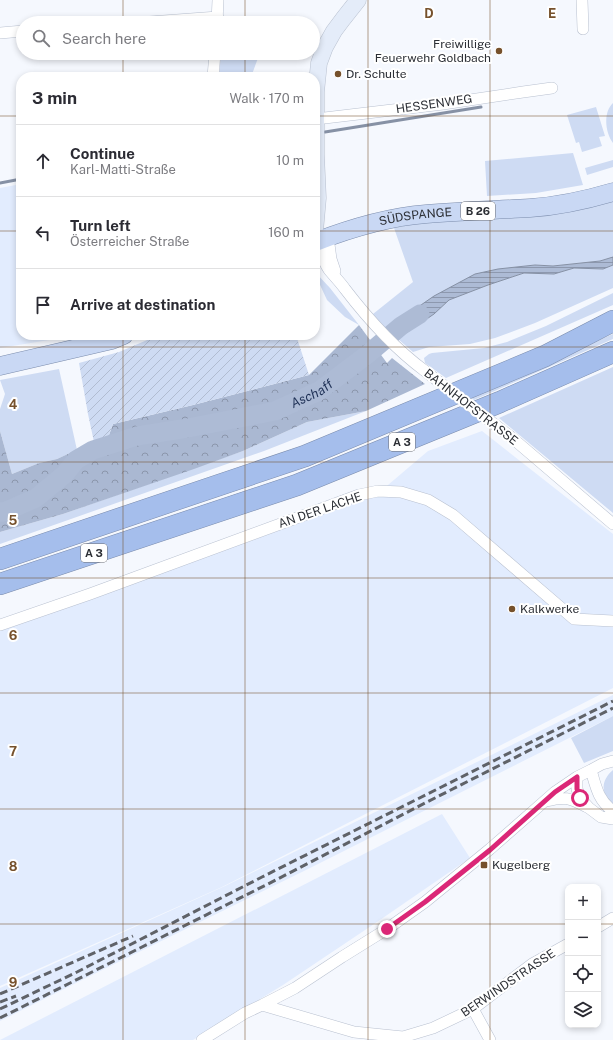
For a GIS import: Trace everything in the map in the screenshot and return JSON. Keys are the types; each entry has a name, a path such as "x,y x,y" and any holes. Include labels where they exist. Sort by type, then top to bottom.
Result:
{"highway":[{"name":"A 3","path":"0,559 305,456 545,356 613,321"},
{"name":"A 3","path":"0,584 297,485 500,402 613,352"}],"main road":[{"name":"SÜDSPANGE","path":"320,240 375,222 418,215 531,208 586,200 613,192"},
{"path":"0,366 112,340"}],"street":[{"path":"217,16 218,0"},
{"name":"BAHNHOFSTRASSE","path":"318,72 319,63 325,47 343,19 358,0"},
{"path":"582,0 583,29"},
{"path":"0,33 16,32"},
{"path":"213,72 214,60"},
{"name":"HESSENWEG","path":"320,119 443,104 552,88"},
{"name":"BAHNHOFSTRASSE","path":"320,240 321,256 330,271 369,320 412,361 511,437 613,524"},
{"name":"BAHNHOFSTRASSE","path":"320,240 331,260 339,281"},
{"name":"BAHNHOFSTRASSE","path":"320,266 330,271"},
{"name":"AN DER LACHE","path":"0,625 359,495 378,491 401,492 428,500 453,515 574,619 613,621"},
{"path":"202,1040 245,1013 295,988 387,929 425,902 490,850 555,792 577,777 602,764 613,761"},
{"path":"591,770 597,792 604,805 613,811"},
{"path":"577,777 577,789 580,798 589,808"},
{"path":"544,802 558,798 570,798 589,808 601,817 613,819"},
{"path":"601,925 613,918"},
{"name":"BERWINDSTRASSE","path":"262,1005 354,1032 402,1038 433,1028 473,1009 532,964 565,946"},
{"path":"473,1009 490,1040"}],"shaded area":[{"path":"220,60 257,60 253,72 219,72"},
{"path":"613,103 613,143 608,134 606,117"},
{"path":"596,107 605,136 599,137 602,146 582,152 579,142 576,143 567,115"},
{"path":"573,153 583,185 536,193 487,196 485,161"},
{"path":"613,160 613,167 587,175 585,168"},
{"path":"16,185 16,340 49,340 0,348 0,188"},
{"path":"613,198 613,257 600,261 553,266 535,265 475,274 434,314 449,300 524,273 554,274 574,268 603,269 613,265 613,288 535,323 495,338 470,344 429,347 413,352 383,326 373,314 413,282 394,228 440,219"},
{"path":"613,257 613,265 603,269 574,268 554,274 524,273 488,285 449,300 434,314 406,333 392,325 434,296 475,274 498,269 535,265 553,266 600,261"},
{"path":"320,277 359,325 345,317 327,300 320,285"},
{"path":"613,293 613,305 446,378 425,363 424,358 432,353 484,348 507,342 546,326"},
{"path":"613,334 613,339 474,400 469,396"},
{"path":"147,340 298,340 309,375 113,424 109,435 94,442 79,363 119,352"},
{"path":"613,367 613,513 499,418"},
{"path":"59,369 77,450 57,459 39,463 12,474 0,431 0,409 5,394 0,380"},
{"path":"366,411 264,451 0,544 0,532 63,514 243,451 307,422"},
{"path":"482,431 613,534 613,688 222,887 0,986 0,631 375,496 428,451"},
{"path":"613,695 613,716 0,1021 0,988 225,886"},
{"path":"613,716 613,751 584,763 571,738"},
{"path":"613,770 613,805 604,792 604,783"},
{"path":"442,814 470,858 283,985 193,1040 0,1040"}],"green space":[{"path":"359,325 387,363 392,358 425,384 366,411 307,422 243,451 194,469 63,514 0,532 0,431 12,474 39,463 57,459 109,435 113,424 309,375"}],"waterway":[{"path":"325,132 481,107"},
{"path":"0,183 16,180"},
{"name":"Aschaff","path":"0,512 4,512 36,498 65,474 76,460 93,450 137,436 188,428 275,411 319,391 368,354 401,326 420,314"}],"railway":[{"path":"0,1009 77,972 262,877 613,701"},
{"path":"0,1018 268,884 613,708"},
{"path":"0,994 133,936"},
{"path":"0,1002 16,996"}],"place":[{"name":"Freiwillige Feuerwehr Goldbach","path":"499,51"},
{"name":"Dr. Schulte","path":"338,74"},
{"name":"Kalkwerke","path":"512,609"},
{"name":"Kugelberg","path":"484,865"}],"route":[{"path":"387,929 425,902 490,850 555,792 577,777 577,789 580,798"}]}
